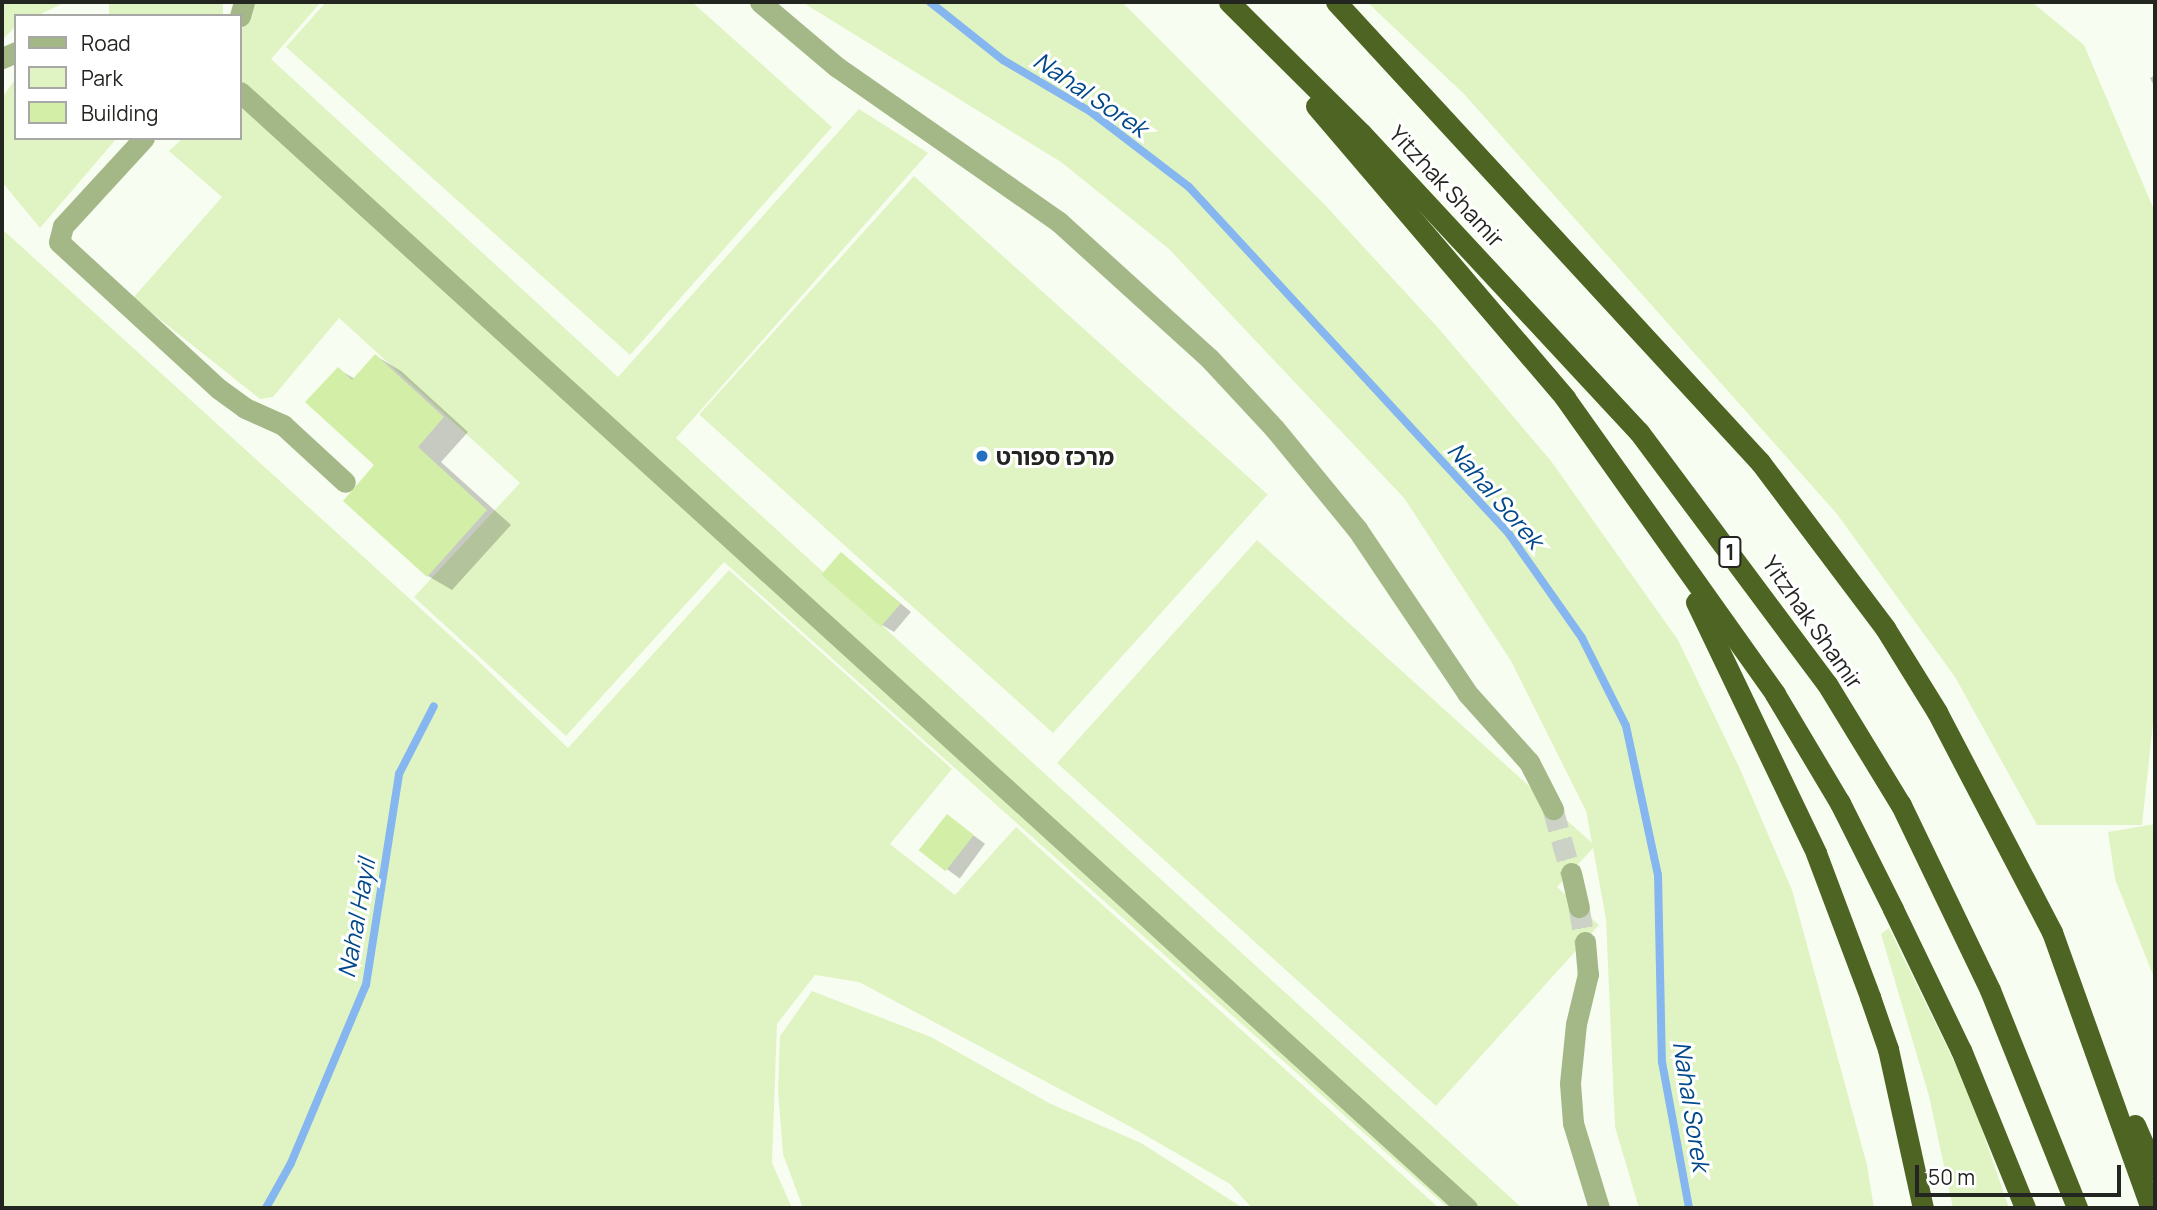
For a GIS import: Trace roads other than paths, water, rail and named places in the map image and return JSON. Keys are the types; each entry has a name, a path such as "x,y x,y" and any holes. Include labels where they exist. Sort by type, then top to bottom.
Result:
{"highway":[{"path":"1227,2 1473,286 1565,398 1775,694 1840,803 1961,1050 2025,1208"},
{"name":"Yitzhak Shamir","path":"1227,2 1361,133 1639,432 1827,684 1901,805 1990,990 2077,1208"},
{"name":"Yitzhak Shamir","path":"1336,2 1760,462 1885,628 1937,712 2052,932 2151,1208"},
{"path":"1644,509 1759,726 1816,853 1888,1049 1923,1208"},
{"path":"2052,932 2155,1171"}],"street":[{"path":"760,2 844,72 1059,222 1209,358 1289,446 1357,529 1467,693 1530,762 1553,809"},
{"path":"242,94 1467,1208"},
{"path":"142,140 62,226 59,242 219,388 245,408 283,425 345,482"},
{"path":"1570,873 1578,907"},
{"path":"1585,942 1588,974 1576,1024 1570,1083 1573,1123 1598,1208"}],"waterway":[{"name":"Nahal Sorek","path":"930,2 1003,60 1091,112 1189,187 1509,534 1582,638 1626,726 1658,875 1662,1062 1689,1208"},
{"name":"Nahal Hayil","path":"266,1208 291,1163 366,985 399,774 434,706"}],"tunnel":[{"path":"1553,809 1571,873"},
{"path":"1579,907 1585,942"}],"place":[{"name":"מרכז ספורט","path":"982,456"}]}
